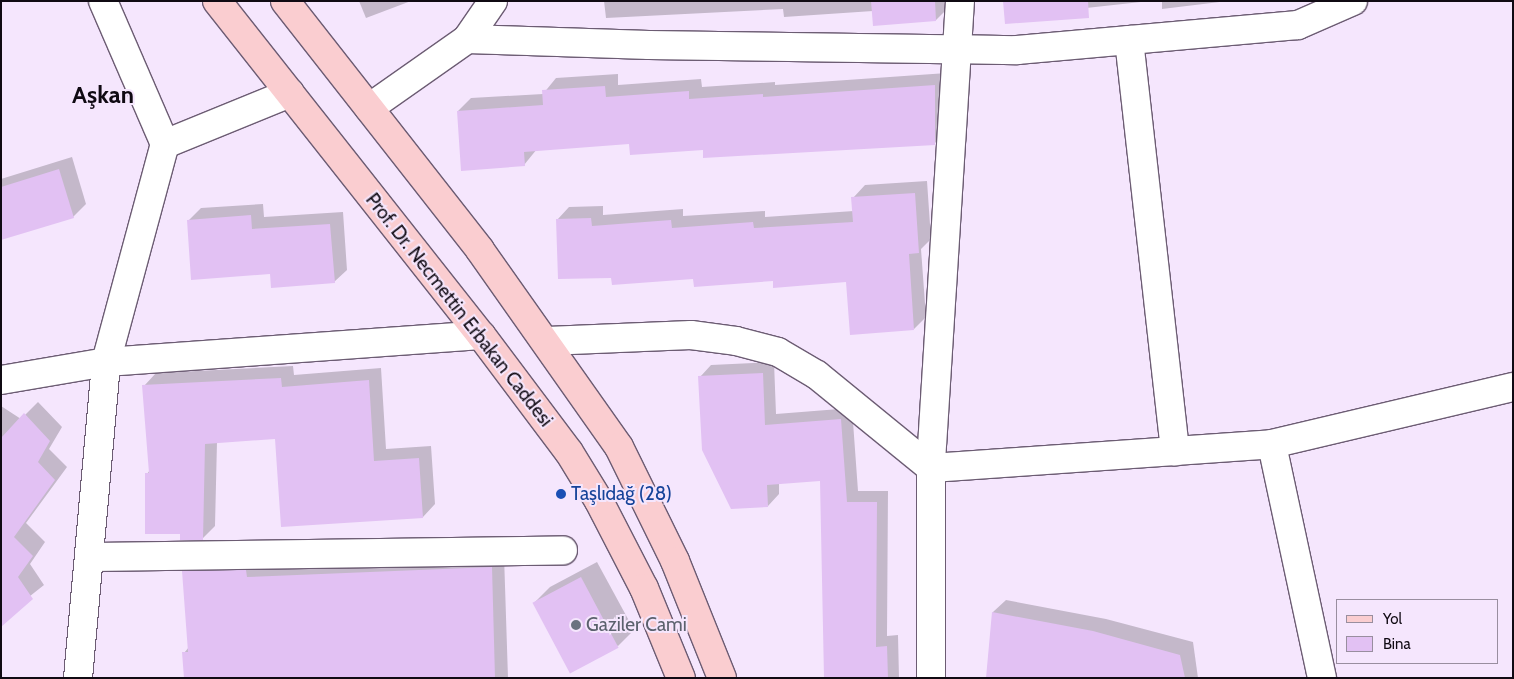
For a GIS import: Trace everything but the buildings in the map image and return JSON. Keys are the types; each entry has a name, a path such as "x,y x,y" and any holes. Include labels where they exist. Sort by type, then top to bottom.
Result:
{"main road":[{"name":"Prof. Dr. Necmettin Erbakan Caddesi","path":"217,1 481,335 569,452 594,493 667,640 681,678"},
{"path":"286,1 547,341 618,447 651,510 703,627 722,678"}],"street":[{"path":"78,678 106,362 165,144 103,1"},
{"path":"369,108 467,39 493,1"},
{"path":"931,678 931,468 959,49 960,1"},
{"path":"467,39 1017,50 1298,25 1353,1"},
{"path":"1130,40 1175,451"},
{"path":"165,144 290,93"},
{"path":"1,380 106,362 481,335"},
{"path":"547,341 690,335 736,341 778,352 817,375 931,468 1272,444 1513,387"},
{"path":"1272,444 1322,678"},
{"path":"90,557 563,550"}],"place":[{"name":"Taşlıdağ (28)","path":"561,494"},
{"name":"Gaziler Cami","path":"576,625"}],"district":[{"name":"Aşkan","path":"103,95"}]}
